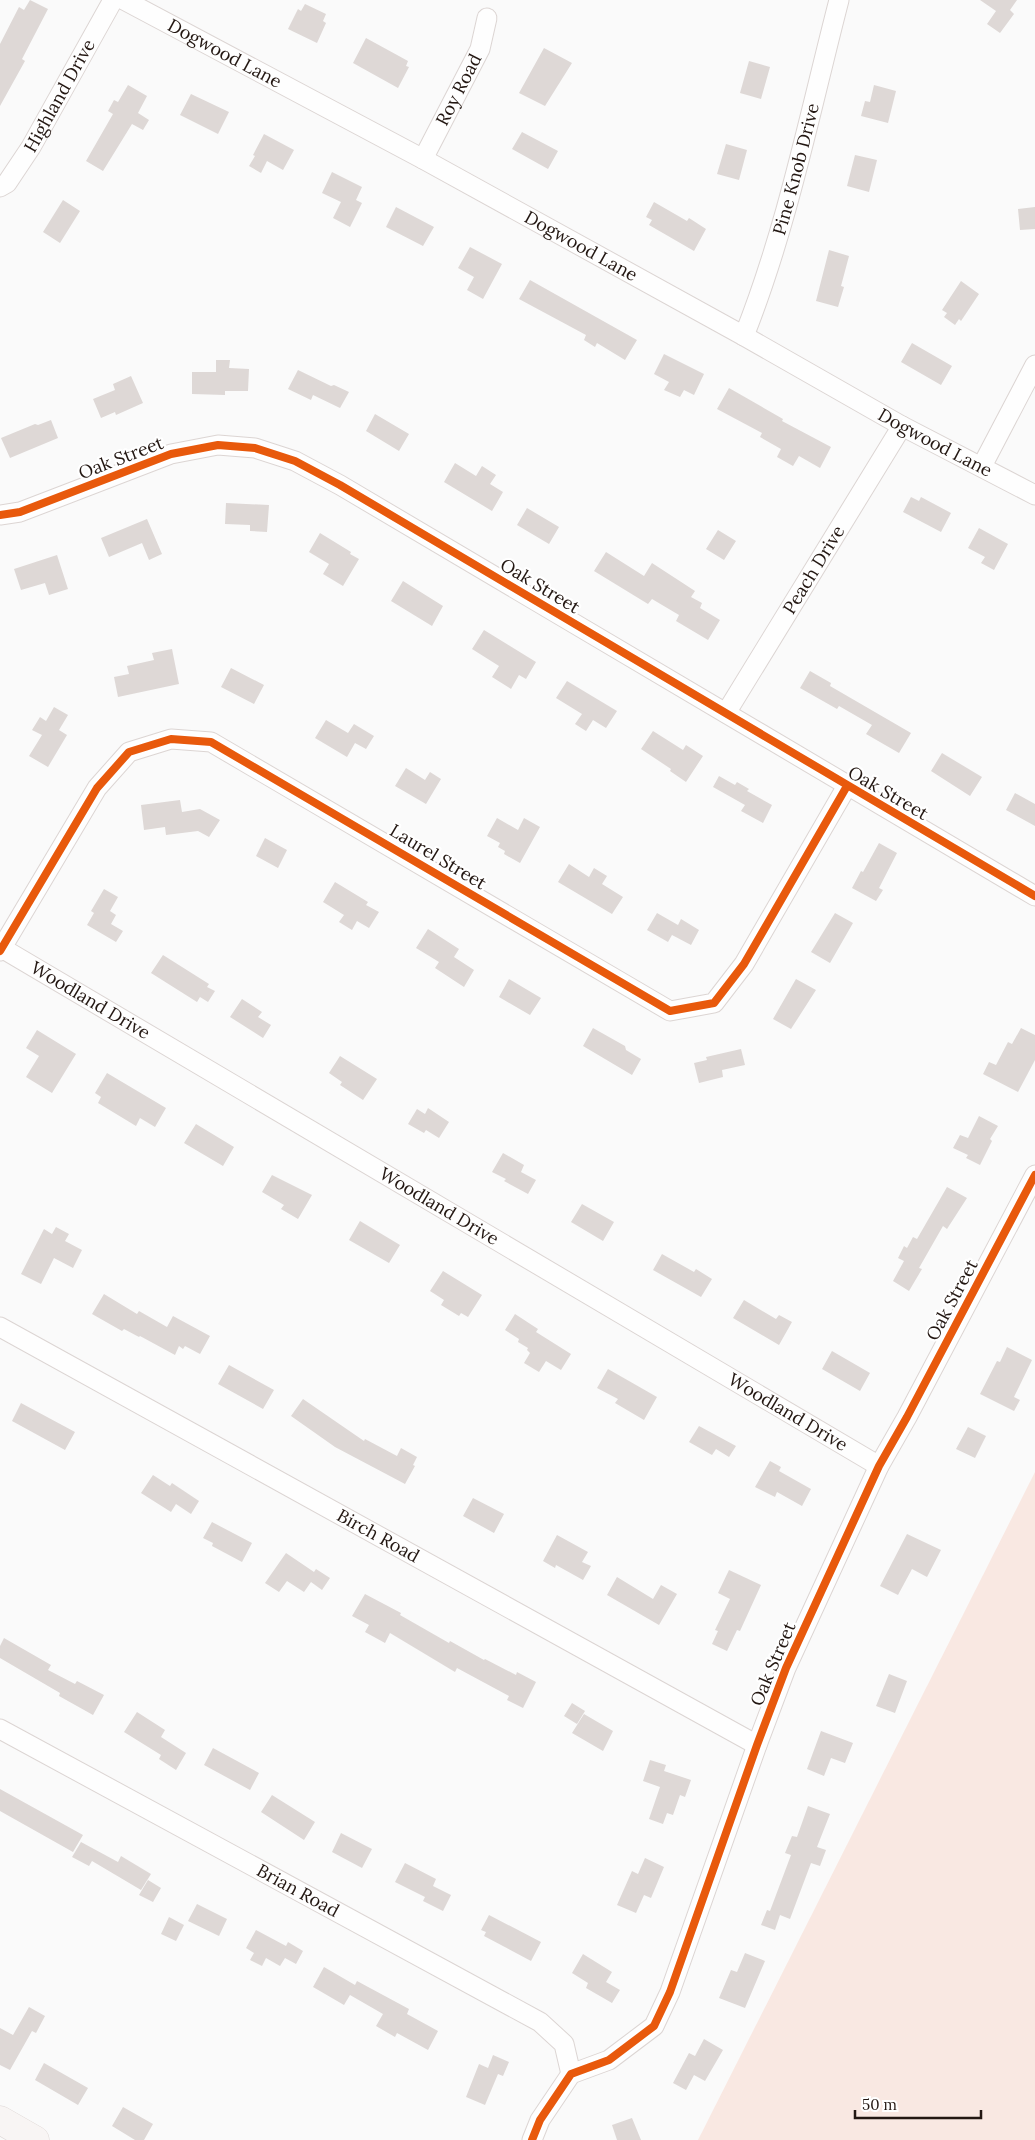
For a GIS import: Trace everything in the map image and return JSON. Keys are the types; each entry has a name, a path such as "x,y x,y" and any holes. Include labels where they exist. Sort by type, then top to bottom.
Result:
{"street":[{"name":"Highland Drive","path":"0,187 7,183 31,147 113,0"},
{"name":"Dogwood Lane","path":"124,0 423,159 744,336 902,426 1035,495"},
{"name":"Pine Knob Drive","path":"744,336 761,293 839,0"},
{"name":"Roy Road","path":"423,159 480,49 486,18"},
{"path":"982,466 1035,365"},
{"name":"Peach Drive","path":"726,714 902,426"},
{"name":"Oak Street","path":"0,515 20,512 35,507 171,454 218,445 255,448 295,461 340,485 1035,896"},
{"name":"Laurel Street","path":"0,949 96,788 129,752 171,739 211,742 670,1011 714,1003 744,964 847,786"},
{"name":"Woodland Drive","path":"0,949 878,1466"},
{"name":"Oak Street","path":"571,2074 609,2060 654,2026 670,1992 786,1668 878,1466 908,1417 1035,1175"},
{"name":"Birch Road","path":"0,1326 757,1745"},
{"name":"Brian Road","path":"0,1729 540,2022 564,2044 571,2074"},
{"path":"532,2140 540,2120 571,2074"},
{"path":"0,2120 35,2140"}],"shaded area":[{"path":"1035,1472 1035,2140 698,2140"}],"building":[{"path":"30,0 48,9 22,59 25,61 0,106 0,44 19,7 24,10"},
{"path":"980,0 1017,0 1010,10 1014,14 1000,33 987,24 996,11"},
{"path":"305,4 326,14 323,21 326,23 317,43 288,29 298,9 301,11"},
{"path":"366,38 408,61 406,66 409,67 398,88 353,63"},
{"path":"544,48 572,63 545,106 519,93"},
{"path":"749,61 770,67 761,99 740,93"},
{"path":"128,85 147,96 138,113 149,120 143,130 132,124 103,171 86,161 113,114 108,111 114,100 118,102"},
{"path":"874,85 896,91 888,123 861,116 865,101 870,102"},
{"path":"191,94 229,112 218,134 180,115"},
{"path":"522,132 558,151 548,169 512,149"},
{"path":"264,134 294,150 283,170 267,161 261,173 249,166"},
{"path":"726,144 747,150 739,180 717,174"},
{"path":"855,155 877,160 869,192 847,186"},
{"path":"332,172 362,187 356,200 362,203 350,227 333,218 341,202 322,193"},
{"path":"63,200 80,211 60,243 43,232"},
{"path":"654,202 687,221 689,218 706,229 694,251 649,225 652,220 646,217"},
{"path":"396,207 434,227 423,246 386,227"},
{"path":"1035,207 1035,229 1020,230 1018,209"},
{"path":"470,247 502,264 483,299 467,290 474,277 458,268"},
{"path":"829,250 849,256 841,286 844,287 838,307 816,301"},
{"path":"530,280 637,340 625,360 597,343 595,347 584,340 586,335 519,299"},
{"path":"961,281 979,294 961,321 959,319 955,325 944,317 947,313 942,310"},
{"path":"912,343 952,366 941,385 901,362"},
{"path":"664,354 704,374 694,395 684,390 680,397 664,390 669,382 654,374"},
{"path":"216,360 230,360 229,368 249,369 248,391 225,391 225,395 192,394 192,372 216,372"},
{"path":"298,370 331,386 334,385 349,392 340,408 313,395 311,400 288,389"},
{"path":"131,376 143,403 116,415 115,412 101,418 93,399 115,390 113,384"},
{"path":"729,388 783,419 782,421 831,447 820,468 799,456 793,466 777,457 781,449 760,437 762,433 717,409"},
{"path":"375,414 409,434 399,451 366,431"},
{"path":"51,420 58,438 10,458 1,438 35,424 38,425"},
{"path":"455,463 476,476 482,466 496,475 490,484 503,492 492,511 444,482"},
{"path":"911,497 919,501 921,497 951,513 941,532 903,512"},
{"path":"226,503 269,505 267,532 250,531 250,525 225,524"},
{"path":"527,508 559,527 549,544 517,525"},
{"path":"147,519 162,554 149,560 142,543 109,557 101,538"},
{"path":"979,528 1008,544 994,570 981,563 985,557 968,548"},
{"path":"718,530 736,541 724,560 706,549"},
{"path":"320,533 359,559 343,586 323,574 329,564 309,552"},
{"path":"606,552 644,576 652,563 695,591 691,597 702,603 700,608 720,620 708,640 676,621 679,615 652,599 648,604 594,571"},
{"path":"57,555 68,589 49,595 45,583 21,590 14,569"},
{"path":"403,581 443,606 432,626 391,601"},
{"path":"484,630 536,662 526,679 519,675 511,689 492,677 499,666 472,649"},
{"path":"172,649 179,684 118,697 114,677 129,674 127,666 154,660 152,653"},
{"path":"231,668 264,685 254,704 221,687"},
{"path":"810,671 831,683 830,686 911,733 899,753 866,734 872,725 839,706 837,709 800,688"},
{"path":"567,681 617,711 606,728 593,720 586,731 575,724 582,714 556,698"},
{"path":"54,707 68,715 59,730 67,735 48,767 29,756 42,735 32,730 40,717 46,721"},
{"path":"326,720 348,733 354,724 374,736 366,749 355,743 347,757 315,738"},
{"path":"653,731 683,750 686,745 703,756 686,782 670,771 671,769 641,749"},
{"path":"942,753 982,777 970,796 931,771"},
{"path":"406,768 425,780 430,772 441,779 426,804 395,786"},
{"path":"719,776 735,785 737,782 749,789 747,791 772,805 763,823 741,811 745,805 713,787"},
{"path":"1015,793 1035,804 1035,826 1006,810"},
{"path":"180,800 182,812 200,809 220,820 209,837 198,831 166,835 165,827 144,830 141,805"},
{"path":"497,818 518,830 524,818 540,827 520,863 504,854 505,851 498,847 500,843 487,836"},
{"path":"265,838 287,850 278,868 256,856"},
{"path":"879,843 897,853 879,888 883,890 876,901 852,888"},
{"path":"569,864 589,877 594,868 607,876 602,884 623,897 612,914 558,882"},
{"path":"335,882 368,902 366,905 379,912 369,928 357,921 352,930 339,922 344,915 323,902"},
{"path":"104,889 118,897 110,911 116,915 111,924 123,931 116,942 87,925 94,913 91,911"},
{"path":"657,913 678,925 681,919 699,930 691,945 672,935 668,942 647,930"},
{"path":"835,913 853,923 830,963 811,952"},
{"path":"428,929 459,949 454,957 474,970 464,987 435,968 439,962 416,948"},
{"path":"163,955 209,984 207,987 215,991 208,1002 200,997 197,1002 151,973"},
{"path":"509,979 541,998 530,1015 499,997"},
{"path":"796,979 816,990 791,1029 773,1019"},
{"path":"242,999 262,1012 258,1017 271,1025 263,1038 230,1017"},
{"path":"593,1028 625,1046 626,1050 641,1059 632,1075 583,1046"},
{"path":"1021,1028 1035,1035 1035,1060 1018,1092 983,1074 989,1062 996,1065 1008,1042 1012,1044"},
{"path":"37,1030 76,1054 52,1093 26,1077 39,1056 26,1048"},
{"path":"741,1049 745,1065 722,1070 723,1077 699,1083 694,1063 707,1060 706,1057"},
{"path":"340,1056 377,1079 363,1100 340,1085 342,1082 329,1073"},
{"path":"107,1073 166,1108 155,1127 140,1118 136,1126 98,1103 101,1097 95,1093"},
{"path":"428,1108 449,1122 439,1138 426,1130 424,1133 408,1124 417,1109 425,1114"},
{"path":"979,1116 998,1126 990,1139 992,1141 980,1165 966,1158 968,1155 953,1148 960,1135 968,1138"},
{"path":"196,1124 234,1147 223,1166 184,1143"},
{"path":"503,1153 524,1165 521,1172 536,1180 528,1194 492,1172"},
{"path":"272,1175 312,1195 298,1219 281,1209 284,1205 262,1192"},
{"path":"947,1187 967,1198 947,1229 943,1226 919,1268 922,1269 909,1291 893,1281 904,1261 898,1258 904,1246 907,1248 913,1237 917,1239"},
{"path":"582,1204 614,1222 603,1241 571,1222"},
{"path":"360,1221 400,1245 389,1263 349,1240"},
{"path":"56,1227 69,1234 65,1241 82,1250 73,1268 54,1258 41,1284 21,1274 44,1229 52,1234"},
{"path":"662,1254 694,1272 696,1269 712,1279 701,1297 653,1270"},
{"path":"443,1271 482,1295 468,1317 461,1313 459,1316 441,1305 444,1300 430,1291"},
{"path":"104,1294 137,1314 139,1311 167,1327 173,1316 210,1336 200,1354 185,1346 183,1349 179,1346 175,1355 140,1336 124,1329 122,1331 92,1314"},
{"path":"744,1300 776,1319 779,1315 792,1322 779,1345 733,1318"},
{"path":"515,1314 538,1329 536,1332 571,1354 561,1370 546,1361 539,1372 524,1363 530,1353 527,1350 528,1348 518,1342 519,1339 505,1330"},
{"path":"1007,1347 1032,1360 1014,1397 1020,1400 1014,1411 980,1394 997,1361 1000,1362"},
{"path":"832,1351 870,1373 860,1391 822,1369"},
{"path":"229,1365 274,1390 263,1409 218,1384"},
{"path":"608,1369 657,1397 644,1420 615,1403 618,1399 597,1388"},
{"path":"303,1399 364,1441 365,1439 397,1456 401,1448 417,1457 413,1465 415,1466 405,1484 335,1447 291,1416"},
{"path":"21,1403 75,1432 65,1450 12,1421"},
{"path":"699,1426 736,1446 729,1457 716,1449 712,1455 689,1442"},
{"path":"968,1427 986,1436 975,1458 956,1449"},
{"path":"770,1461 781,1467 779,1471 811,1489 802,1506 777,1492 775,1497 755,1487"},
{"path":"153,1475 170,1486 172,1483 199,1501 191,1514 176,1504 171,1512 141,1493"},
{"path":"473,1498 504,1514 494,1533 463,1516"},
{"path":"212,1522 252,1543 242,1562 212,1546 213,1543 203,1538"},
{"path":"907,1534 941,1550 927,1577 912,1569 898,1595 880,1586"},
{"path":"557,1535 588,1552 582,1562 591,1566 583,1580 556,1565 555,1568 543,1561"},
{"path":"286,1553 314,1572 316,1569 330,1578 322,1590 311,1582 304,1592 287,1581 279,1592 265,1583"},
{"path":"729,1570 761,1585 740,1631 737,1630 727,1651 712,1644 718,1631 715,1630 730,1599 718,1593"},
{"path":"617,1577 653,1599 661,1585 677,1594 659,1625 607,1595"},
{"path":"365,1594 401,1613 400,1615 449,1643 450,1641 484,1660 516,1675 517,1672 536,1682 523,1708 507,1700 509,1696 457,1668 455,1672 390,1633 385,1643 365,1632 369,1625 352,1616"},
{"path":"4,1638 51,1665 48,1670 75,1684 77,1681 104,1695 93,1715 59,1696 60,1693 0,1658 0,1646"},
{"path":"889,1674 907,1681 895,1713 876,1706"},
{"path":"572,1703 585,1711 577,1724 564,1716"},
{"path":"137,1712 165,1730 161,1737 186,1753 176,1770 159,1759 161,1755 124,1732"},
{"path":"584,1714 613,1731 603,1751 572,1733"},
{"path":"821,1731 853,1743 845,1763 831,1758 824,1776 807,1769"},
{"path":"213,1748 259,1773 250,1790 204,1765"},
{"path":"650,1760 666,1765 664,1771 691,1780 685,1797 680,1795 673,1815 667,1813 663,1824 649,1819 660,1787 643,1781"},
{"path":"0,1789 83,1835 73,1852 0,1811"},
{"path":"272,1795 315,1822 304,1840 261,1812"},
{"path":"808,1806 830,1814 817,1847 826,1850 820,1866 811,1863 790,1919 780,1915 775,1930 761,1925 767,1910 770,1911 791,1855 785,1853 792,1836 797,1837"},
{"path":"341,1833 372,1849 362,1868 332,1852"},
{"path":"81,1842 118,1862 121,1856 151,1874 141,1890 92,1861 89,1866 72,1857"},
{"path":"645,1858 664,1867 651,1898 644,1895 636,1913 617,1905 632,1871 638,1874"},
{"path":"405,1863 436,1879 433,1886 451,1895 443,1911 423,1901 425,1897 395,1882"},
{"path":"148,1880 161,1888 153,1902 139,1895"},
{"path":"197,1904 227,1919 219,1936 188,1921"},
{"path":"489,1915 541,1942 531,1961 484,1936 486,1932 481,1930"},
{"path":"169,1917 184,1925 176,1941 161,1934"},
{"path":"256,1930 286,1946 288,1942 303,1951 296,1964 285,1958 280,1966 266,1958 262,1966 250,1960 254,1953 246,1948"},
{"path":"745,1953 765,1961 745,2008 719,1998 731,1970 737,1972"},
{"path":"583,1954 612,1972 606,1982 620,1990 612,2003 586,1988 588,1983 572,1973"},
{"path":"324,1967 355,1985 357,1981 409,2009 407,2014 438,2031 428,2050 397,2033 395,2037 376,2026 383,2014 350,1995 344,2005 313,1987"},
{"path":"29,2007 45,2016 36,2033 32,2031 10,2070 0,2065 0,2028 13,2035"},
{"path":"704,2039 723,2050 705,2081 694,2075 686,2090 673,2083 689,2053 695,2056"},
{"path":"493,2055 509,2062 503,2076 498,2074 485,2105 466,2097 479,2064 488,2068"},
{"path":"44,2063 88,2088 78,2105 35,2080"},
{"path":"123,2107 153,2124 144,2140 135,2140 112,2126"},
{"path":"632,2118 641,2140 617,2140 612,2125"}],"cycle path":[{"path":"0,515 20,512 171,454 218,445 255,448 295,461 340,485 1035,896"},
{"path":"0,951 97,788 129,752 171,739 211,742 670,1011 714,1003 744,964 847,786"},
{"path":"532,2140 540,2120 571,2074 609,2060 654,2026 670,1992 786,1668 879,1466 907,1417 1035,1175"}]}
